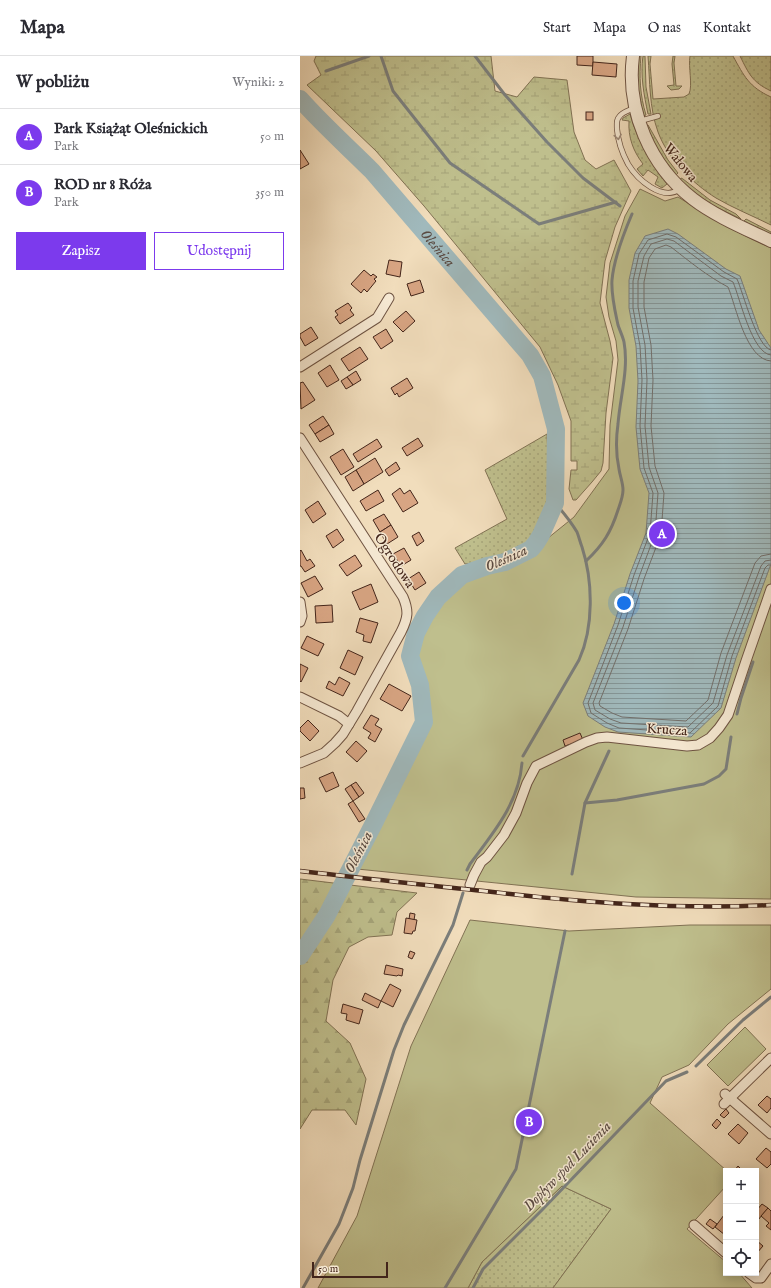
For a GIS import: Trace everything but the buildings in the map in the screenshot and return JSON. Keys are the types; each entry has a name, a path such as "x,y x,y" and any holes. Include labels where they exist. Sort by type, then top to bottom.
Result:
{"street":[{"name":"Wałowa","path":"632,56 631,80 634,108 638,122 656,159 681,189 707,208 771,241"},
{"path":"300,367 377,318 389,298"},
{"name":"Ogrodowa","path":"300,438 403,597 407,615 405,624 349,724 336,743 324,753 300,763"},
{"name":"Krucza","path":"470,885 481,862 487,857 504,835 516,813 527,783 536,766 597,738 607,737 687,746 698,745 710,738 728,715 771,589"},
{"path":"300,602 302,616 300,622"},
{"path":"300,697 339,716 349,724"},
{"path":"771,1058 726,1099 771,1134"},
{"path":"694,1225 723,1250"},
{"path":"753,1276 756,1278 761,1278 771,1264"}],"lane":[{"path":"634,108 618,117 617,123 617,133 620,145 628,165 642,180 657,190 670,193 681,189"},
{"path":"638,122 658,116"}],"green space":[{"path":"316,56 491,56 495,91 517,97 534,77 567,80 574,132 585,160 596,169 614,160 631,191 615,227 605,261 600,303 613,358 606,413 603,463 601,471 576,500 573,500 569,489 571,470 577,470 577,461 571,461 571,421 558,385 540,347 424,206 376,151 307,85 321,75 314,61"},
{"path":"638,56 641,56 640,86 646,115 643,116 638,86"},
{"path":"643,56 645,56 646,87 651,114 648,114 642,78"},
{"path":"648,56 651,56 650,64 653,99 684,97 689,94 691,86 690,56 733,56 740,69 752,85 771,97 771,225 716,198 690,178 674,161 662,142 655,123 650,94"},
{"path":"673,56 675,56 674,63 676,86 682,86 679,89 671,90 667,86 674,85 672,64"},
{"path":"740,56 771,56 771,91 755,81"},
{"path":"630,114 645,151 667,184 662,188 655,184 658,177 648,170 643,176 637,169 643,164 636,154 632,144 629,133 629,121 622,120"},
{"path":"648,125 668,160 678,173 676,175 661,155 646,126"},
{"path":"681,178 710,200 736,214 741,219 708,203 680,180"},
{"path":"640,189 665,201 678,197 727,227 771,248 771,899 636,897 357,869 429,721 417,652 432,614 451,589 470,578 501,566 532,551 574,517 609,469 610,425 618,360 616,341 609,317 606,297 610,263 625,216"},
{"path":"746,219 771,232 771,235 744,221"},
{"path":"547,434 549,477 547,506 537,532 521,548 491,559 465,564 455,548 507,519 485,470"},
{"path":"300,879 417,893 397,912 392,935 368,937 349,947 333,980 326,1021 350,1043 366,1079 356,1125 345,1110 312,1110 300,1129"},
{"path":"470,920 569,931 690,925 771,925 771,989 728,1024 689,1065 662,1077 650,1103 724,1168 723,1189 687,1229 723,1259 723,1276 742,1276 752,1288 553,1288 611,1209 562,1186 482,1262 468,1288 318,1288 357,1216 411,1046"},
{"path":"745,1027 766,1049 728,1086 707,1065"},
{"path":"562,1186 611,1209 553,1288 468,1288 482,1262"}],"water":[{"path":"668,229 678,234 726,269 740,276 759,330 771,348 771,564 736,658 721,708 691,737 618,732 605,727 588,716 583,703 614,624 630,574 646,533 649,493 640,469 636,427 638,381 636,346 629,308 629,280 635,253 645,236"}],"waterway":[{"path":"326,71 369,56"},
{"path":"381,56 393,91 450,163 539,224 616,202"},
{"path":"475,56 505,95 547,142 583,178 620,206"},
{"name":"Oleśnica","path":"300,99 372,171 530,355 542,376 556,429 555,503 536,543 531,549 505,562 487,566 462,575 438,597 416,633 410,656 420,685 424,722 327,915 300,956"},
{"path":"586,561 602,544 609,532 623,493 623,485 617,458 617,429 625,373 625,352 624,340 618,325 615,309 612,280 622,238 632,214"},
{"path":"523,756 579,660 584,647 589,619 590,589 586,560 577,532 555,503"},
{"path":"737,714 753,662"},
{"path":"585,803 617,800 704,784 719,776 726,769 731,737"},
{"path":"572,874 585,803 609,751"},
{"path":"467,870 504,817 516,791 522,763"},
{"path":"303,1288 339,1224 353,1188 360,1160 394,1050 404,1025 453,925 463,893"},
{"path":"445,1288 516,1169 565,931"},
{"name":"Dopływ spod Lucienia","path":"696,1066 743,1020 771,997"},
{"name":"Dopływ spod Lucienia","path":"473,1288 483,1269 666,1081 687,1072"}],"railway":[{"path":"300,871 591,902 663,906 771,905"}],"place":[{"name":"Park Książąt Oleśnickich","path":"662,534"},
{"name":"ROD nr 8 Róża","path":"529,1122"}]}
